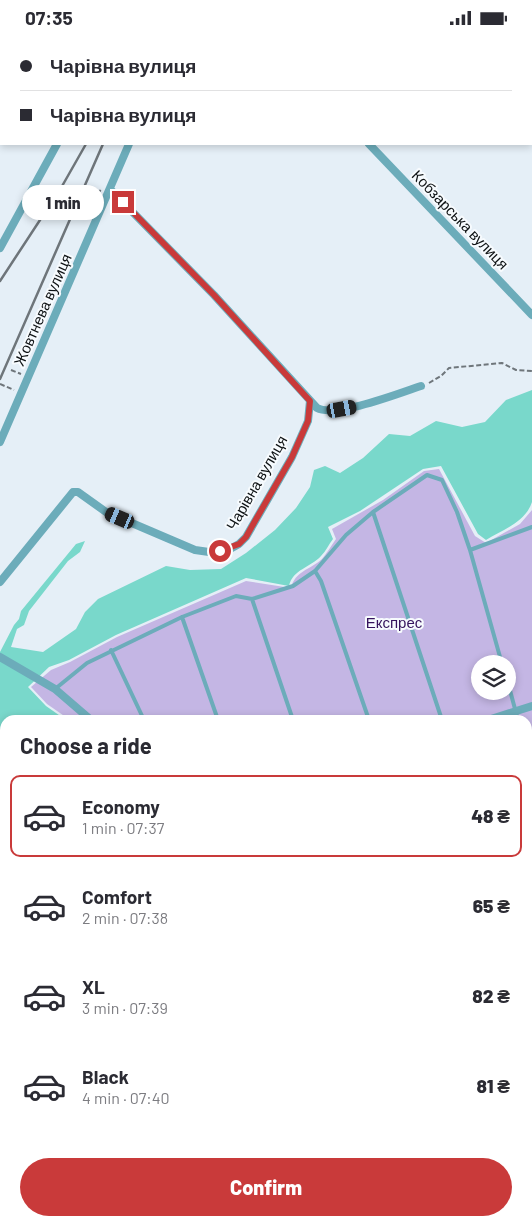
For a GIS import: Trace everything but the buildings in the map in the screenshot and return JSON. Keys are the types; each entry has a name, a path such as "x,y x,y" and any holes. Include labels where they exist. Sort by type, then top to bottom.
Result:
{"street":[{"path":"0,248 57,145"},
{"name":"Жовтнева вулиця","path":"0,442 106,190 128,145"},
{"name":"Кобзарська вулиця","path":"370,145 532,315"},
{"path":"106,190 214,295 310,401 322,411 363,405 422,386"},
{"name":"Чарівна вулиця","path":"0,582 69,497 73,493 78,492 106,512 196,550 209,552 230,549 239,544 246,537 292,457 308,421 310,401"},
{"path":"0,657 55,689 85,715"},
{"path":"503,715 532,706"}],"lane":[{"path":"55,689 87,663 182,617 236,595 252,599 292,586 314,571 346,535 373,512 427,475 442,480 457,512 470,550 499,655"},
{"path":"373,512 440,715"},
{"path":"470,550 532,527"},
{"path":"314,571 321,581 367,715"},
{"path":"252,599 291,715"},
{"path":"182,617 216,715"},
{"path":"111,650 142,715"},
{"path":"512,700 516,715"}],"path":[{"path":"92,188 106,190"},
{"path":"422,386 441,376 449,368 502,363 516,370 532,371"},
{"path":"11,370 20,374"},
{"path":"0,384 22,393"}],"green space":[{"name":"Експрес","path":"439,469 475,536 486,543 520,524 532,510 532,715 63,715 47,704 31,687 51,670 117,637 246,581 291,588 299,574 317,563 327,552 336,539 332,529 383,500 424,471"}],"shaded area":[{"path":"532,390 532,502 529,509 513,525 486,540 478,534 441,466 423,469 360,511 328,527 333,539 326,550 317,560 298,572 291,580 289,586 246,578 116,635 69,660 49,667 28,687 46,706 59,715 0,715 0,652 19,619 21,611 76,544 85,541 80,552 68,561 29,611 24,625 17,629 11,647 43,652 76,629 85,612 98,599 166,566 190,570 221,569 246,553 275,530 296,508 310,487 314,470 325,466 340,473 363,458 389,434 410,436 436,421 462,427 485,422 506,400"}],"railway":[{"path":"0,281 61,188 85,145"},
{"path":"0,379 103,145"}],"route":[{"path":"123,202 214,295 310,401 308,421 292,457 246,537 230,549 220,551"}]}
